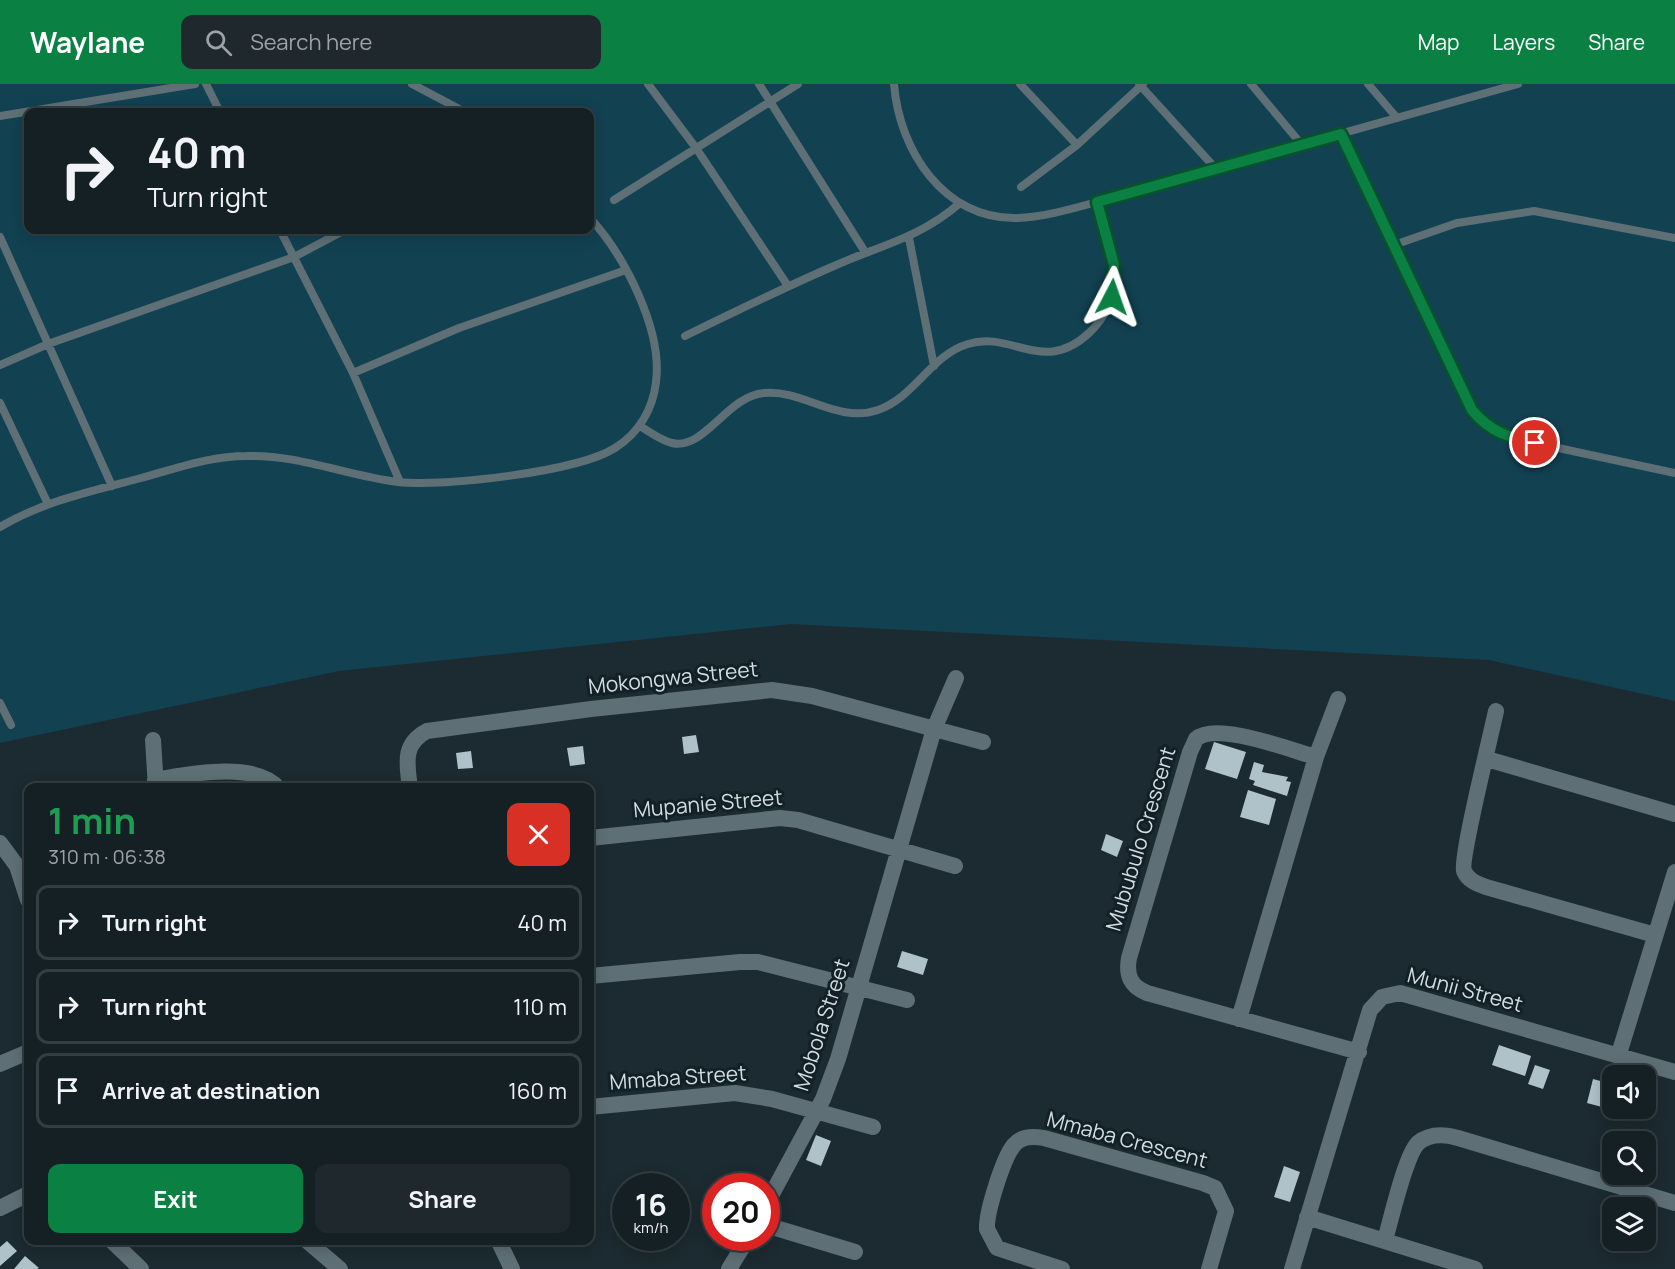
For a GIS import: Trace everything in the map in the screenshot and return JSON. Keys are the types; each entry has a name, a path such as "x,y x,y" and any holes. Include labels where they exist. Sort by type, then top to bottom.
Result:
{"street":[{"name":"Mobola Street","path":"780,1179 816,1112 838,1059 934,729 956,678"},
{"name":"Mokongwa Street","path":"410,783 408,749 417,736 426,731 591,709 772,690 791,691 983,742"},
{"path":"1239,1019 1316,757 1338,699"},
{"path":"1496,711 1487,759 1464,851 1464,871 1470,879 1486,887 1655,935"},
{"name":"Mububulo Crescent","path":"1316,757 1224,732 1201,735 1190,752 1155,864 1129,958 1130,980 1147,993 1359,1052"},
{"path":"153,740 156,783"},
{"path":"1487,759 1674,814"},
{"path":"160,783 199,772 227,772 260,776 270,779 274,783"},
{"name":"Mupanie Street","path":"594,838 780,818 798,820 898,849"},
{"path":"0,843 17,866 24,888"},
{"path":"898,849 955,866"},
{"path":"1618,1057 1675,872"},
{"path":"594,976 740,962 776,966 907,1000"},
{"name":"Munii Street","path":"1292,1269 1373,1004 1388,994 1400,993 1675,1072"},
{"path":"0,1064 24,1054"},
{"name":"Mmaba Street","path":"594,1107 735,1093 772,1099 873,1127"},
{"path":"1385,1240 1414,1148 1426,1138 1441,1135 1675,1203"},
{"name":"Mmaba Crescent","path":"1062,1269 1003,1251 993,1243 987,1229 1005,1160 1014,1145 1025,1138 1044,1138 1203,1182 1215,1188 1226,1211 1209,1269"},
{"path":"0,1208 24,1196"},
{"path":"1307,1217 1475,1269"},
{"path":"780,1229 855,1251"},
{"path":"116,1245 141,1269"},
{"path":"312,1245 340,1269"},
{"path":"500,1245 512,1269"},
{"path":"729,1269 740,1251"}],"lane":[{"path":"49,108 195,84"},
{"path":"206,84 218,108"},
{"path":"412,84 433,89 459,108"},
{"path":"648,84 696,148 788,286"},
{"path":"759,84 865,252"},
{"path":"614,200 798,84"},
{"path":"894,84 906,137 932,182 960,203 992,216 1015,218 1037,216 1097,202 1518,84"},
{"path":"1020,84 1077,145"},
{"path":"1251,84 1302,145"},
{"path":"1368,84 1397,118"},
{"path":"1021,187 1077,145 1141,85 1216,169"},
{"path":"0,116 24,112"},
{"path":"1341,134 1472,410 1483,423 1502,436 1675,473"},
{"path":"640,426 673,443 690,442 736,403 764,393 784,395 847,413 876,411 894,404 913,390 934,366 950,353 969,344 983,341 1044,353 1068,347 1089,333 1107,310 1114,282 1114,265 1097,202"},
{"path":"685,336 865,252 909,238 940,220 960,203"},
{"path":"1394,245 1457,223 1534,211 1675,238"},
{"path":"0,527 48,504 193,464 247,456 297,460 371,478 400,482 457,482 581,462 616,448 640,426 653,398 658,371 657,356 648,320 626,270 594,223"},
{"path":"282,234 353,373 400,482"},
{"path":"0,365 48,344 294,257 337,234"},
{"path":"0,237 112,486"},
{"path":"909,238 934,366"},
{"path":"353,373 459,328 626,270"},
{"path":"0,403 48,504"},
{"path":"0,703 11,725"}],"shaded area":[{"path":"0,84 1675,84 1675,701 1489,660 791,624 339,671 0,743"}],"building":[{"path":"696,735 699,752 684,754 682,737"},
{"path":"1214,742 1246,752 1237,779 1205,769"},
{"path":"583,746 585,764 570,766 567,748"},
{"path":"471,751 473,768 458,769 456,753"},
{"path":"1254,762 1264,765 1262,772 1288,777 1286,781 1291,782 1287,796 1253,785 1255,781 1249,779"},
{"path":"1248,790 1276,799 1269,825 1240,817"},
{"path":"1106,834 1123,841 1117,857 1101,850"},
{"path":"902,951 928,959 923,975 897,967"},
{"path":"1499,1045 1531,1056 1525,1076 1492,1065"},
{"path":"1535,1065 1550,1070 1543,1089 1528,1084"},
{"path":"1593,1079 1602,1081 1602,1107 1587,1103"},
{"path":"816,1135 831,1141 821,1166 806,1160"},
{"path":"1284,1166 1300,1172 1290,1202 1274,1197"},
{"path":"7,1241 17,1251 0,1266 0,1247"},
{"path":"25,1256 39,1268 14,1269"}],"route":[{"path":"1112,297 1114,265 1097,202 1341,134 1472,410 1483,423 1502,436 1535,443"}]}
